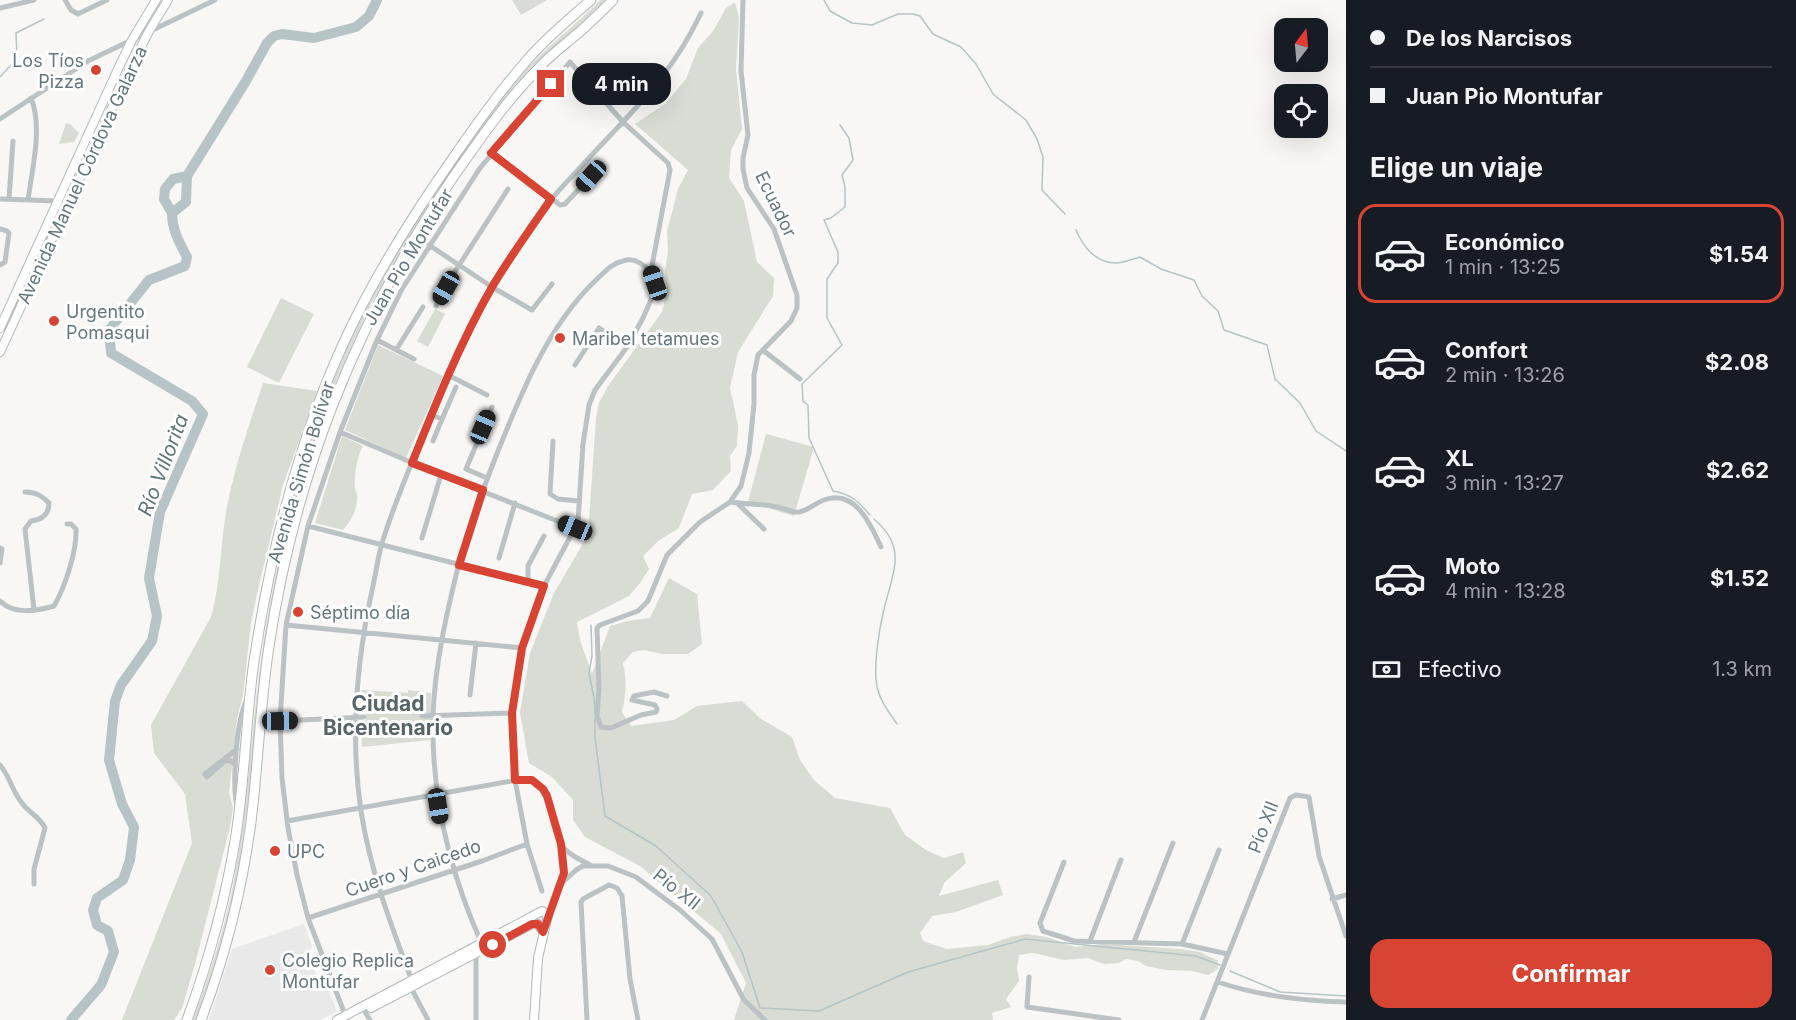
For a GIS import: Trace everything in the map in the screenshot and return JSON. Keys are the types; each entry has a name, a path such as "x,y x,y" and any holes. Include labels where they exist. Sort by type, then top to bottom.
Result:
{"highway":[{"name":"Avenida Simón Bolívar","path":"187,1020 222,908 238,816 250,692 268,582 284,516 315,412 351,327 409,221 472,130 521,66 591,0"},
{"name":"Avenida Simón Bolívar","path":"201,1020 234,916 251,824 273,624 294,520 326,418 360,338 393,273 424,221 483,135 537,69 613,0"}],"main road":[{"name":"Avenida Manuel Córdova Galarza","path":"0,328 131,41 156,0"},
{"name":"Avenida Manuel Córdova Galarza","path":"0,352 142,44 168,0"},
{"path":"131,41 142,44"}],"street":[{"path":"0,8 34,0"},
{"path":"64,0 73,13 82,14 107,0"},
{"path":"0,119 88,61 215,0"},
{"name":"Ecuador","path":"734,503 744,477 749,453 754,404 754,375 758,355 791,321 797,308 797,295 774,229 747,188 743,169 748,135 741,70 743,0"},
{"path":"428,1020 410,984 381,894 361,808 356,717 363,632 382,544 448,375 492,288 551,199 623,122 672,65 701,13"},
{"name":"Juan Pio Montufar","path":"347,1018 308,918 297,875 282,778 280,721 286,625 308,526 340,432 377,340 402,290 429,245 491,153 570,62 623,122"},
{"path":"28,200 36,120 36,109 31,98"},
{"path":"542,891 527,844 515,780 512,713 522,648 544,586 580,515 583,444 589,405 595,390 627,347 654,293 655,283 651,271 670,170 668,163 623,122"},
{"path":"9,199 13,141"},
{"path":"491,153 560,205 566,204 591,176"},
{"path":"436,306 459,265 508,189"},
{"path":"0,199 58,201"},
{"path":"0,229 9,233 5,262 0,265"},
{"path":"429,245 492,288 532,310 552,284"},
{"path":"483,944 453,870 436,794 433,716 441,640 459,565 487,478 515,407 557,328 584,291 612,265 624,260 641,262 651,271"},
{"path":"396,350 423,307"},
{"path":"575,365 598,328 627,347"},
{"path":"377,340 414,359"},
{"path":"764,351 800,379"},
{"path":"448,375 487,395"},
{"path":"433,441 456,387"},
{"path":"487,478 466,469 492,406"},
{"path":"431,415 442,419"},
{"path":"340,432 575,528"},
{"path":"553,441 550,495 558,500 579,501"},
{"path":"422,538 441,475"},
{"path":"25,492 33,492 42,496 49,503 48,511 43,518 31,521 25,529 34,610"},
{"path":"667,696 654,693 634,696 632,699 635,702 655,705 656,712 641,715 611,728 601,727 597,716 599,689 597,628 643,607 648,601 668,555 700,522 734,503 766,504 798,512 826,499 837,498 849,501 860,509 881,548"},
{"path":"499,558 515,503"},
{"path":"734,503 764,529"},
{"path":"0,601 11,609 26,611 54,606 59,598 76,539 76,529 71,524 67,524"},
{"path":"308,526 544,586"},
{"path":"528,581 528,566 544,536"},
{"path":"0,548 2,549 0,563"},
{"path":"286,625 522,648"},
{"path":"470,695 476,643"},
{"path":"238,816 234,792 237,749 242,711 250,692"},
{"path":"422,716 512,713"},
{"path":"280,721 364,717"},
{"path":"236,766 226,760 207,777 205,774 237,749"},
{"path":"0,765 7,772 22,804 40,820 45,828 34,869 34,884"},
{"path":"287,821 515,780 532,780 543,789 547,796 561,844 564,862 562,883"},
{"name":"Pío XII","path":"1202,1020 1290,798 1296,795 1309,796 1317,847 1332,899 1346,936"},
{"path":"1134,942 1173,843"},
{"name":"Cuero y Caicedo","path":"308,918 527,844"},
{"path":"561,844 576,858 592,866"},
{"path":"1182,944 1219,850"},
{"path":"1090,941 1121,860"},
{"path":"1064,862 1040,923 1043,931 1074,941 1182,944 1228,954"},
{"path":"534,1020 537,958 547,913 562,883 576,870 592,866"},
{"name":"Pío XII","path":"592,866 615,868 636,877 699,926 712,939 744,1000 765,1020"},
{"path":"587,1020 581,902 609,885 617,888 622,896 630,979 638,1020"},
{"path":"1332,899 1346,895"},
{"path":"337,1020 347,1018 364,1009 536,913 547,913"},
{"path":"410,984 476,954 532,924 538,924 543,932"},
{"path":"476,954 476,1020"},
{"path":"1029,977 1027,1007 1119,1020"},
{"path":"1218,982 1248,991 1282,997 1346,1002"},
{"path":"364,1009 370,1020"}],"shaded area":[{"path":"512,0 547,0 521,15"},
{"path":"600,0 606,0 522,79 440,188 371,304 337,379 301,482 287,536 239,871 227,927 209,987 196,1020 193,1020 216,953 233,885 258,682 278,565 303,466 337,370 381,278 406,234 498,102 528,67"},
{"path":"735,2 739,18 736,70 742,129 731,150 729,178 744,201 757,262 774,278 773,296 738,352 730,388 738,425 737,446 730,456 731,471 713,490 692,494 679,528 658,541 643,556 649,569 629,596 577,622 580,640 592,674 610,626 650,618 669,578 697,594 702,644 688,654 662,654 644,650 633,652 623,663 625,688 622,712 631,726 674,720 697,706 742,701 761,719 792,737 800,760 814,780 835,798 890,808 905,835 926,850 944,858 963,852 966,863 944,883 939,896 998,880 1003,895 956,912 932,916 920,933 923,941 947,949 988,945 1027,934 1047,937 1075,947 1103,944 1181,949 1200,952 1218,961 1218,969 1208,975 1192,971 1166,970 1126,959 1119,963 1104,964 1088,958 1064,960 1033,953 1019,955 1017,968 1019,981 1006,999 1011,1007 992,1013 993,1020 734,1020 746,983 721,934 640,866 585,837 573,820 573,800 552,777 529,763 520,713 530,653 554,593 588,535 599,403 608,386 662,312 667,290 665,271 668,251 667,231 678,189 688,170 635,124 665,104 686,79 698,48 713,31 726,8"},
{"path":"66,123 79,133 74,142 59,144"},
{"path":"281,298 314,314 279,383 247,367"},
{"path":"435,309 445,314 428,347 417,341"},
{"path":"378,345 443,376 406,458 345,430"},
{"path":"263,383 317,391 283,485 251,623 229,793 233,807 230,827 182,1008 174,1020 122,1020 192,843 185,794 154,753 151,725 211,617 217,591 229,496"},
{"path":"766,434 814,447 794,516 748,502"},
{"path":"342,436 363,446 356,471 356,505 352,517 343,530 315,523"},
{"path":"362,690 408,693 408,690 431,693 430,740 362,747 361,720 366,720 366,712 361,711"},
{"name":"Colegio Replica Montufar","path":"304,924 312,946 309,960 317,975 324,980 337,1011 320,1020 209,1020 232,949"}],"waterway":[{"name":"Río Villorita","path":"71,1020 101,985 114,952 108,931 97,925 93,910 97,898 123,880 130,860 134,827 122,804 109,760 115,701 121,685 152,641 157,616 149,578 160,512 203,414 192,401 111,353 109,330 149,280 185,266 187,257 175,230 172,213 186,202 187,176 267,43 274,36 282,34 314,38 356,27 369,16 377,0"},
{"path":"824,0 830,11 852,23 872,25 898,14 920,16 933,34 961,47 976,64 993,94 1026,120 1037,139 1043,157 1042,190 1065,214"},
{"path":"0,77 17,58 16,33 44,19"},
{"path":"840,125 849,138 853,160 842,175 845,187 845,207 831,218 824,220 838,252 838,263 827,279 827,318 842,345 802,384 803,401 808,405 809,438 833,491 854,499 870,515"},
{"name":"Río Villorita","path":"172,213 164,199 165,189 173,179 187,176"},
{"path":"1076,230 1086,248 1102,260 1119,263 1140,257 1161,269 1194,280 1202,296 1218,311 1224,330 1267,345 1275,379 1300,403 1316,431 1346,451"},
{"path":"874,519 888,534 895,552 894,568 879,637 876,669 880,697 897,724"},
{"path":"591,625 592,656 589,673 595,713"},
{"path":"595,718 595,738 605,816 656,846 711,896 742,952 760,1008 819,1011 908,972 1025,939 1196,956 1220,965"},
{"path":"1230,971 1280,992 1346,996"}],"place":[{"name":"Los Tíos Pizza","path":"96,70"},
{"name":"Urgentito Pomasqui","path":"54,321"},
{"name":"Maribel tetamues","path":"560,338"},
{"name":"Séptimo día","path":"298,612"},
{"name":"UPC","path":"275,851"},
{"name":"Colegio Replica Montufar","path":"270,970"}],"district":[{"name":"Ciudad Bicentenario","path":"388,715"}],"route":[{"path":"493,945 532,924 538,924 543,932 564,873 561,844 547,796 543,789 532,780 515,780 512,713 522,648 544,586 459,565 483,490 412,463 448,375 492,288 551,199 491,153 551,84"}]}
